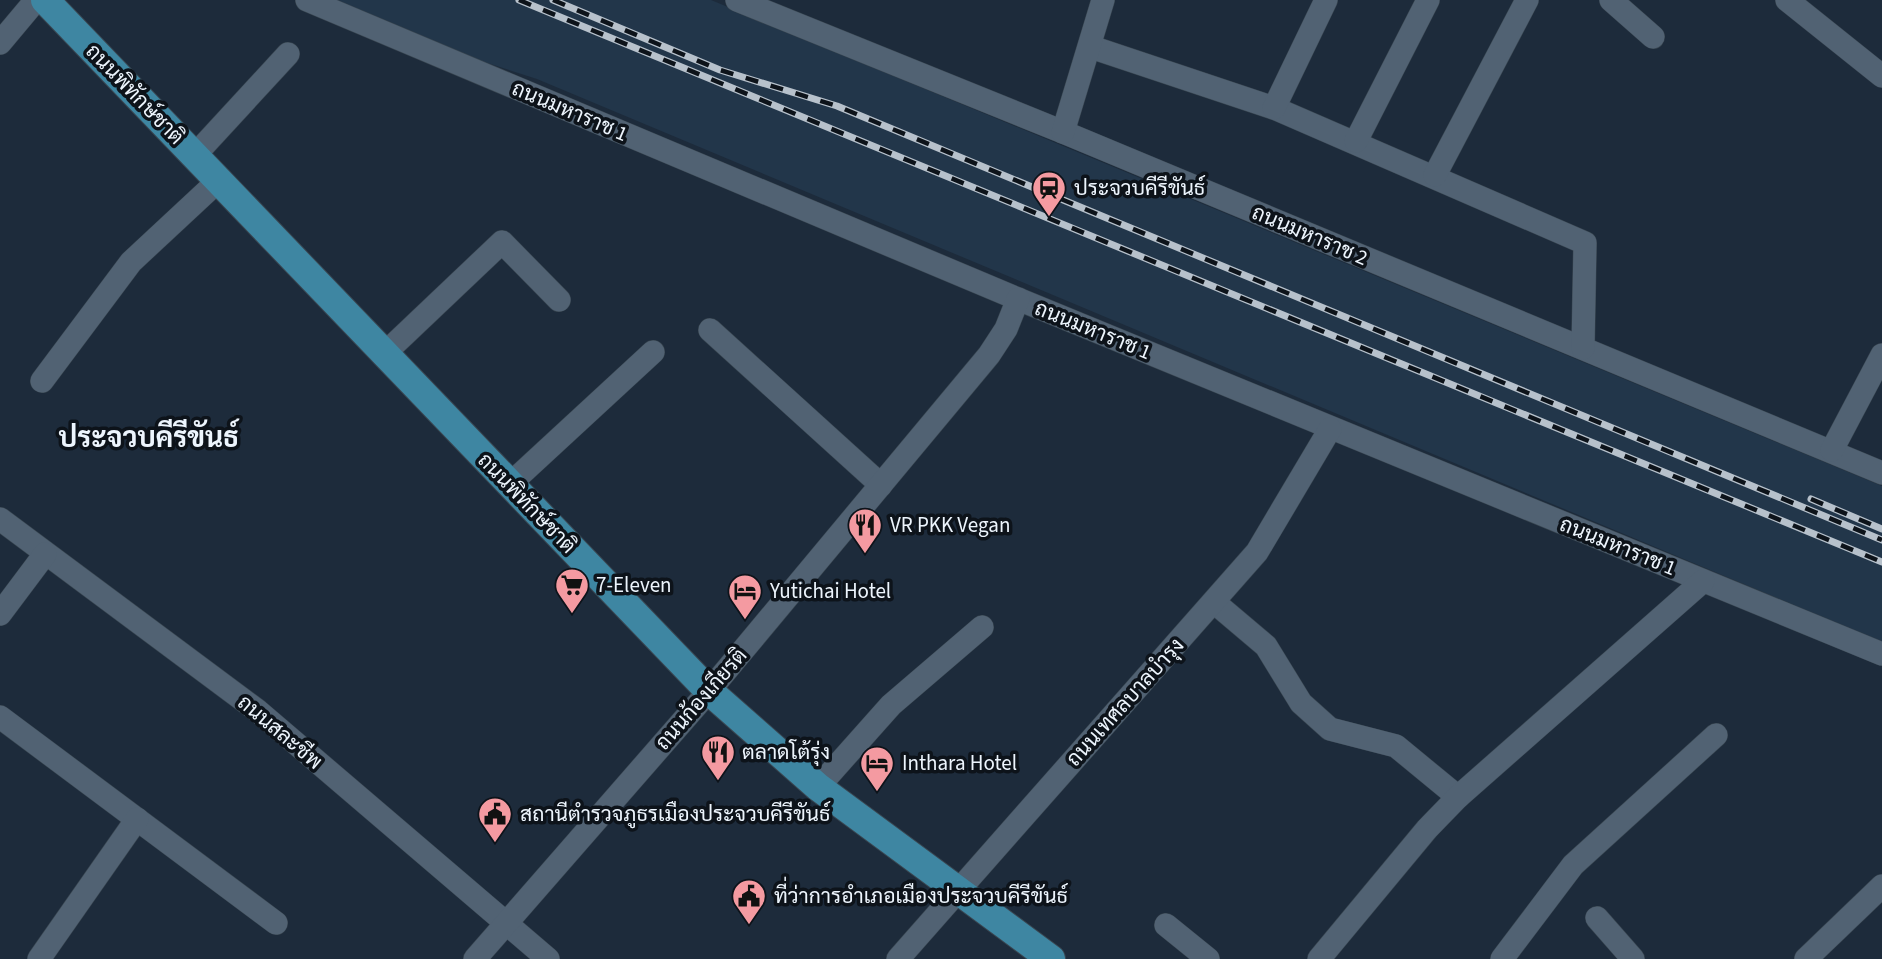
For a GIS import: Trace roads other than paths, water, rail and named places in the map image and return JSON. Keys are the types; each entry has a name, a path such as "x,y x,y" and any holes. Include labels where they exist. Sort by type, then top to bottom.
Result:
{"main road":[{"name":"ถนนพิทักษ์ชาติ","path":"46,0 383,355 709,691 818,787 1051,959"}],"street":[{"path":"0,43 36,0"},
{"name":"ถนนมหาราช 1","path":"307,0 1330,429 1882,654"},
{"name":"ถนนมหาราช 2","path":"737,0 1063,132 1882,472"},
{"path":"1063,132 1091,47 1103,0"},
{"path":"1274,108 1326,0"},
{"path":"1356,141 1428,0"},
{"path":"1435,175 1527,0"},
{"path":"1611,0 1653,37"},
{"path":"1787,0 1882,76"},
{"path":"1091,47 1274,108 1435,175 1585,243 1583,348"},
{"path":"194,156 288,54"},
{"path":"42,381 131,262 218,181"},
{"path":"383,355 502,242 559,300"},
{"name":"ถนนก้องเกียรติ","path":"475,959 709,691 989,355 1006,329 1018,299"},
{"path":"710,330 881,485"},
{"path":"510,484 653,352"},
{"path":"1832,450 1882,355"},
{"name":"ถนนเทศลบาลบำรุง","path":"898,959 1257,552 1330,429"},
{"name":"ถนนสละชีพ","path":"0,519 258,711 548,959"},
{"path":"0,614 46,554"},
{"path":"1332,954 1427,829 1458,797 1703,581"},
{"path":"1214,602 1266,646 1301,703 1330,729 1395,746 1458,797"},
{"path":"818,787 891,705 982,627"},
{"path":"0,717 276,923"},
{"path":"1502,959 1573,865 1716,735"},
{"path":"39,959 137,819"},
{"path":"1806,959 1882,886"},
{"path":"1597,918 1633,959"},
{"path":"1166,925 1208,959"}],"railway":[{"path":"519,0 1882,562"},
{"path":"553,0 720,70 837,106 1882,540"},
{"path":"1811,499 1882,529"}],"place":[{"name":"ประจวบคีรีขันธ์","path":"1049,218"},
{"name":"VR PKK Vegan","path":"865,555"},
{"name":"7-Eleven","path":"572,615"},
{"name":"Yutichai Hotel","path":"745,621"},
{"name":"ตลาดโต้รุ่ง","path":"718,782"},
{"name":"Inthara Hotel","path":"877,793"},
{"name":"สถานีตำรวจภูธรเมืองประจวบคีรีขันธ์","path":"495,844"},
{"name":"ที่ว่าการอำเภอเมืองประจวบคีรีขันธ์","path":"749,926"}],"district":[{"name":"ประจวบคีรีขันธ์","path":"149,437"}]}
